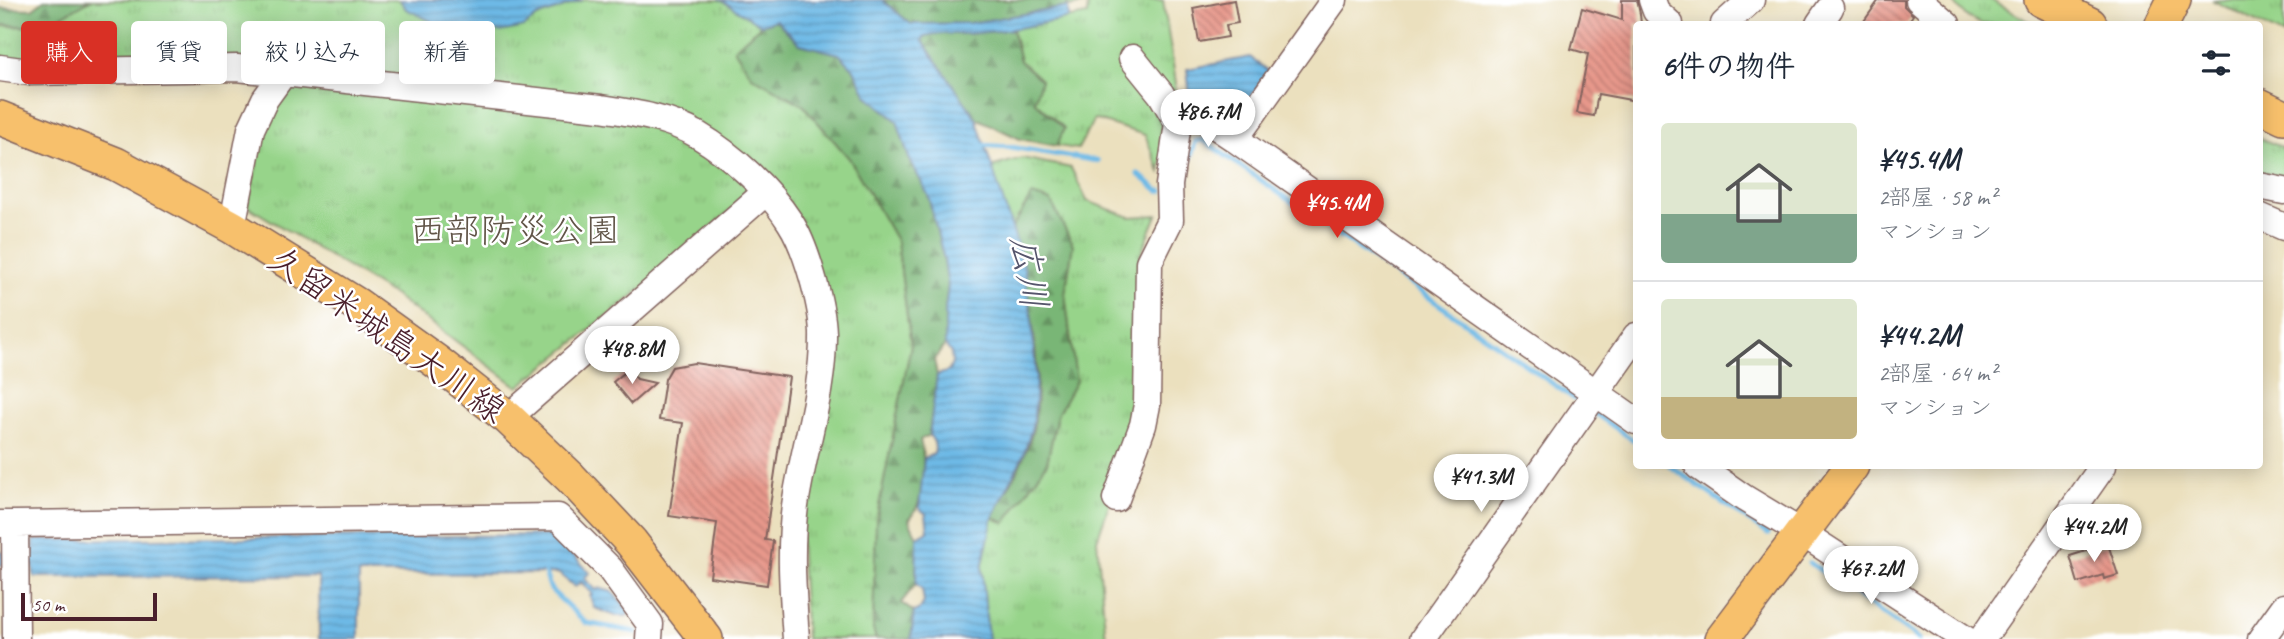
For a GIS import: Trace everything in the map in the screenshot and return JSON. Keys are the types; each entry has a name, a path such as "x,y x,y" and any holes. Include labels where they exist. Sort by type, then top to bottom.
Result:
{"main road":[{"path":"2042,0 2084,21"},
{"path":"2164,21 2174,0"},
{"path":"2263,107 2284,117"},
{"name":"久留米城島大川線","path":"0,118 116,164 232,227 356,304 436,362 508,418 570,477 631,542 706,639"},
{"path":"1722,639 1850,469"}],"street":[{"path":"1235,139 1334,0"},
{"path":"1652,0 1656,12 1666,21"},
{"path":"1727,21 1751,0"},
{"path":"1919,0 1944,21"},
{"path":"1939,0 1961,21"},
{"path":"1116,499 1143,425 1147,405 1149,261 1170,220 1169,192 1178,123 1161,94 1132,58"},
{"path":"0,68 29,72 241,69"},
{"path":"232,227 251,129 265,99 276,84"},
{"path":"385,84 640,113 696,134 730,158 766,192 792,223 810,268 820,304 823,333 821,370 795,506 790,550 796,639"},
{"path":"1178,123 1193,111 1235,139 1590,403 1633,420"},
{"path":"2263,187 2284,191"},
{"path":"508,418 766,192"},
{"path":"1423,639 1633,340"},
{"path":"1702,469 1965,639"},
{"path":"1982,639 2101,469"},
{"path":"16,639 8,598 12,541 558,517 610,569 650,624 649,639"},
{"path":"2262,639 2284,607"}],"green space":[{"path":"44,0 90,0 53,21 21,21 21,26 0,25 0,8 32,9"},
{"path":"90,0 400,0 406,9 485,21 399,21 399,84 495,84 495,23 524,27 537,17 583,0 721,0 761,25 734,49 752,76 803,105 849,158 897,242 911,345 876,521 873,629 876,639 806,639 799,522 831,377 799,220 671,109 322,84 385,84 385,21 241,21 241,78 227,77 227,21 131,21 131,70 117,69 117,21 53,21"},
{"path":"882,0 1067,0 1068,7 969,23 911,24"},
{"path":"1067,0 1163,0 1176,83 1160,172 1145,135 1094,119 1078,149 1057,146 1064,128 1034,101 1041,80 1020,61 1012,29 1087,15 1088,3 1068,7"},
{"path":"1951,0 1991,0 2028,21 1975,21 1967,17"},
{"path":"2212,0 2284,0 2284,36 2263,26 2263,21 2254,21"},
{"path":"776,20 800,44 839,54 853,68 867,95 897,121 909,158 928,195 944,260 948,286 945,345 934,360 937,375 929,435 920,440 924,471 922,492 909,520 917,537 916,584 901,603 914,612 911,639 876,639 873,629 876,521 911,345 897,242 849,158 803,105 752,76 734,49 761,25"},
{"path":"0,26 21,26 21,63 0,61"},
{"path":"1012,29 1020,61 1041,80 1034,101 1064,128 1057,146 1020,139 976,118 921,40 925,36 935,34 969,34"},
{"name":"西部防災公園","path":"303,84 314,84 625,118 696,143 750,186 748,195 647,285 518,387 395,296 247,206 269,112 285,92"},
{"path":"2263,140 2284,148 2284,178 2263,173"},
{"path":"1022,158 1071,168 1087,201 1130,217 1157,215 1140,256 1141,411 1097,540 1106,639 988,639 982,568 993,517 1005,523 1047,463 1057,415 1076,381 1065,294 1073,245 1031,196 1012,228 991,167"},
{"path":"1032,195 1051,201 1073,245 1065,294 1076,381 1057,415 1047,463 1005,523 993,517 1023,457 1032,432 1037,397 1033,322 1012,228"}],"water":[{"path":"400,0 583,0 537,17 524,27 500,32 495,31 495,21 431,21 406,9"},
{"path":"721,0 882,0 911,24 969,23 1068,7 1069,18 997,31 932,35 922,40 976,118 1024,265 1032,319 1036,378 1034,420 1024,454 993,517 982,568 988,639 911,639 914,612 920,609 924,602 922,589 916,584 917,537 928,531 926,514 919,508 924,458 935,451 934,442 929,435 937,375 949,371 952,363 951,353 945,345 948,286 928,195 909,158 897,121 867,95 853,68 839,54 800,44 776,20 761,25"},
{"path":"1250,57 1269,72 1230,125 1190,98 1187,69"},
{"path":"554,535 590,573 584,578 596,590 599,588 612,592 630,611 627,616 616,616 594,608 590,596 592,594 581,582 575,587 558,573 359,574 359,639 319,639 318,576 34,577 33,565 0,565 0,552 33,552 34,540"}],"building":[{"path":"1234,0 1238,23 1226,25 1228,37 1199,42 1193,8"},
{"path":"1622,0 1637,0 1641,21 1633,21 1633,100 1598,94 1594,116 1577,113 1588,54 1571,49 1582,8 1622,20"},
{"path":"1879,0 1904,0 1904,6 1913,15 1909,21 1864,21"},
{"path":"694,363 789,377 765,540 773,541 767,585 710,577 717,523 669,516 683,423 659,420 665,379 672,367"},
{"path":"629,369 637,379 655,383 631,404 613,382"},
{"path":"2108,544 2118,575 2104,579 2103,575 2078,583 2070,556"}],"waterway":[{"path":"1178,192 1185,193 1189,161 1196,141 1203,140 1579,402"},
{"path":"980,145 1098,161"},
{"path":"1138,174 1162,191"},
{"path":"1593,412 1633,440"},
{"path":"1674,469 1768,534"},
{"path":"1810,563 1919,639"},
{"path":"545,573 551,590 586,623 636,632"}],"water label":[{"name":"広川","path":"1030,272"}]}
